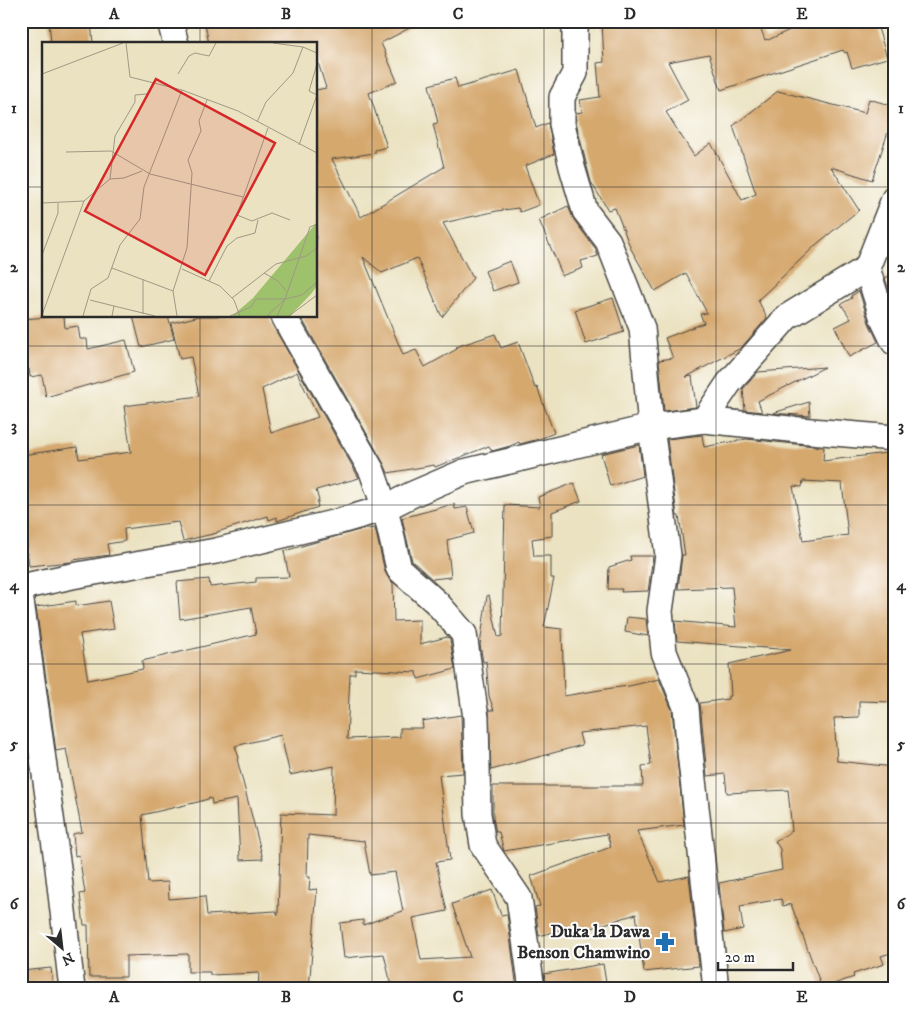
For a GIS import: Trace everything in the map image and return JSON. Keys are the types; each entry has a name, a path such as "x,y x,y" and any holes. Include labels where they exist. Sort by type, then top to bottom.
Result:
{"street":[{"path":"170,21 175,42"},
{"path":"577,21 575,29 575,72 562,97 562,124 585,211 608,241 642,328 651,427 668,555 660,611 664,652 686,706 716,989"},
{"path":"704,420 729,383 787,317 867,268 894,199"},
{"path":"867,268 882,319 894,342"},
{"path":"285,318 372,471 385,508 399,569 437,604 464,634 476,718 478,814 482,845 519,898 532,989"},
{"path":"21,587 72,576 216,551 337,522 385,508 464,472 651,427 704,420 894,438"},
{"path":"21,601 58,868 72,989"}],"building":[{"path":"49,21 91,21 93,42 51,42"},
{"path":"219,21 423,21 381,43 397,81 369,93 387,147 375,150 375,153 332,159 361,217 444,167 433,124 438,123 429,85 455,78 458,88 519,70 536,128 548,123 554,154 525,166 539,205 520,212 518,208 497,211 443,223 473,278 442,317 417,258 382,273 363,257 403,355 416,350 425,367 457,349 456,347 495,334 501,348 518,342 554,433 539,439 520,444 519,442 492,451 489,446 435,467 434,465 388,473 302,319 318,318 318,90 326,88 318,62 318,42 209,42 205,24"},
{"path":"602,21 758,21 765,40 768,40 809,21 876,21 887,58 852,68 847,52 845,53 843,50 721,90 709,54 668,62 688,100 666,112 694,156 711,143 742,200 756,194 733,126 778,91 865,113 869,99 893,106 887,135 872,180 831,167 859,210 818,243 758,300 767,318 741,348 686,377 692,376 696,407 664,411 659,360 673,358 665,338 704,323 700,314 707,313 686,273 655,291 631,249 615,208 608,210 591,182 576,122 576,113 582,112 580,100 600,97 597,63 604,62"},
{"path":"568,206 574,220 595,248 598,256 581,261 583,268 561,276 539,220"},
{"path":"510,261 518,282 493,291 485,271"},
{"path":"894,274 894,305 885,278"},
{"path":"859,291 869,323 878,342 849,357 835,327 851,319 841,304 852,298 851,296"},
{"path":"613,298 624,332 586,344 575,310"},
{"path":"64,318 65,328 78,326 80,339 87,339 88,349 126,340 134,372 46,397 42,375 30,377 29,369 21,371 21,319"},
{"path":"134,318 169,318 174,339 141,347"},
{"path":"192,318 270,318 271,323 359,478 316,490 319,501 317,502 318,507 277,521 277,517 269,520 268,516 217,533 183,541 178,522 124,529 125,541 107,544 109,555 73,560 71,562 29,566 25,528 27,527 25,505 29,505 22,455 77,447 79,459 131,452 124,406 199,396 191,357 180,359 171,323","holes":["297,372 318,417 271,433 262,389"]},
{"path":"825,367 758,401 762,412 745,410 743,389 758,372"},
{"path":"809,402 810,416 773,413"},
{"path":"702,435 704,447 746,439 824,447 823,461 894,452 894,623 891,623 894,649 894,702 859,701 859,717 834,718 837,761 894,767 894,952 881,956 884,964 853,974 854,977 822,988 791,904 783,906 781,899 740,906 743,929 724,933 719,883 782,870 780,849 775,841 792,831 788,790 727,793 725,774 707,776 700,703 728,699 728,696 731,696 729,664 791,650 677,641 675,621 736,627 732,587 678,589 682,555 685,555 679,516 677,516 667,439","holes":["803,481 842,483 848,535 803,541 793,486 802,487"]},
{"path":"639,445 643,476 610,486 601,454"},
{"path":"574,483 581,501 552,512 552,536 532,539 534,556 551,556 551,578 554,578 544,627 562,629 564,696 629,686 659,679 672,710 684,825 637,831 660,882 689,876 699,966 644,972 636,914 579,932 578,925 539,936 535,907 540,906 531,876 611,847 607,834 504,851 499,832 496,832 493,818 493,786 643,786 642,766 651,765 646,726 579,733 582,745 491,770 489,710 494,710 489,696 486,661 483,662 480,645 487,596 489,595 498,637 502,636 505,505 540,507 538,497"},
{"path":"454,504 455,509 467,507 474,533 447,540 451,577 432,579 412,561 402,518"},
{"path":"375,528 385,572 393,583 394,621 420,620 420,644 447,637 450,640 455,669 418,679 417,672 355,669 355,674 350,674 347,739 400,737 400,728 423,728 422,721 461,715 463,773 439,775 450,860 436,862 447,911 413,918 421,960 470,957 452,904 492,890 501,915 507,914 517,989 392,989 384,954 344,958 340,923 363,920 363,925 403,911 395,872 370,875 364,841 308,835 307,877 310,877 309,890 317,889 309,989 258,989 259,973 210,975 210,972 188,972 188,954 126,956 126,977 89,977 88,925 84,925 80,894 85,893 79,855 75,856 73,834 82,832 66,749 56,751 36,607 76,601 76,606 109,601 114,629 80,634 88,680 143,669 142,661 256,634 251,607 180,619 177,582 209,579 210,587 256,582 256,578 289,577 284,551 359,530","holes":["281,735 290,775 334,766 333,815 281,813 278,915 276,911 207,915 205,896 169,899 168,882 148,883 142,815 211,798 212,804 237,799 240,860 263,859 235,746"]},
{"path":"630,556 653,556 648,591 621,592 622,589 608,589 609,567 631,560"},
{"path":"627,617 646,619 648,636 625,632"},
{"path":"603,964 607,989 546,989 544,974"},
{"path":"51,968 53,989 21,989 21,971"}],"place":[{"name":"Duka la Dawa Benson Chamwino","path":"665,942"}]}
